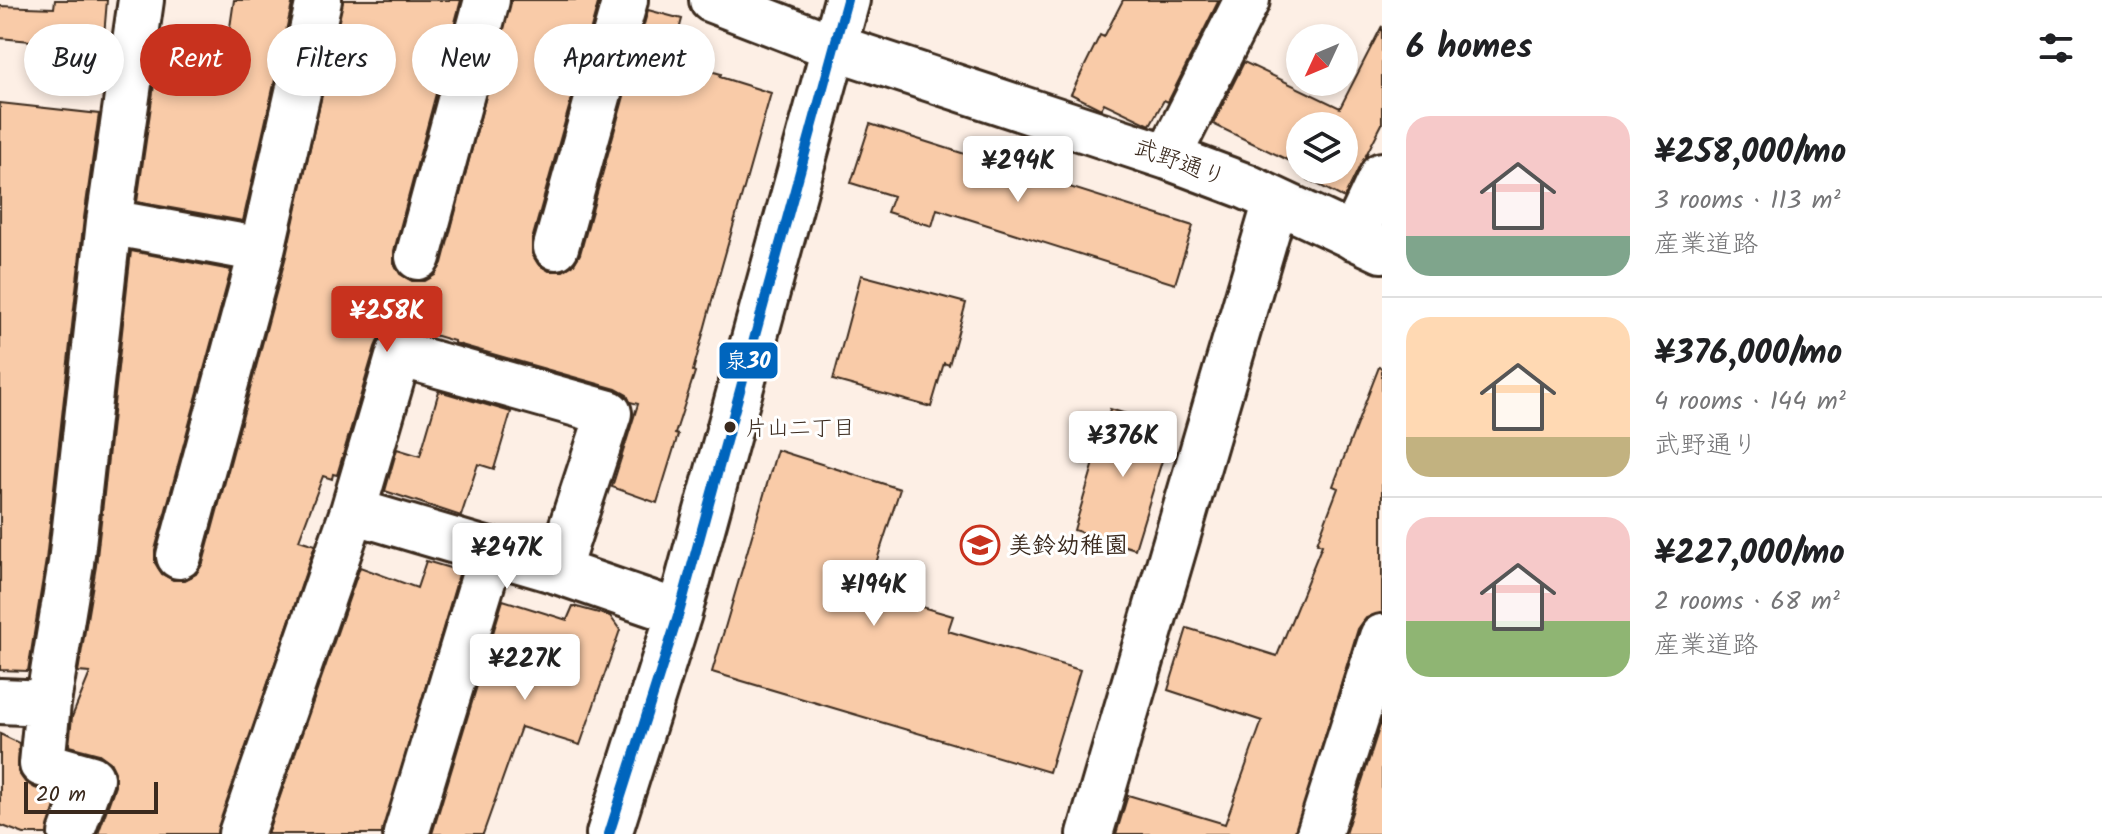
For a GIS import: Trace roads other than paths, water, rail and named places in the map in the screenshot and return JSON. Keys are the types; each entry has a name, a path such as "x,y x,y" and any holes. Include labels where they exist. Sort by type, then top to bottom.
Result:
{"street":[{"path":"71,834 91,778 42,764 48,703 71,563 109,222 141,0"},
{"path":"179,556 262,250 319,0"},
{"path":"418,257 487,0"},
{"path":"556,247 625,0"},
{"name":"武野通り","path":"712,0 834,47 1168,157 1245,186 1367,243"},
{"path":"609,834 679,613 847,0"},
{"path":"1168,157 1247,0"},
{"path":"1367,243 1382,175"},
{"path":"1090,834 1276,201"},
{"path":"109,222 262,250"},
{"path":"241,834 353,511 399,354 609,413 557,571"},
{"path":"353,511 557,571 679,613"},
{"path":"406,834 492,551"},
{"path":"1319,834 1382,637"},
{"path":"0,701 48,703"}],"place":[{"name":"片山二丁目","path":"730,427"},
{"name":"美鈴幼稚園","path":"980,545"}]}
